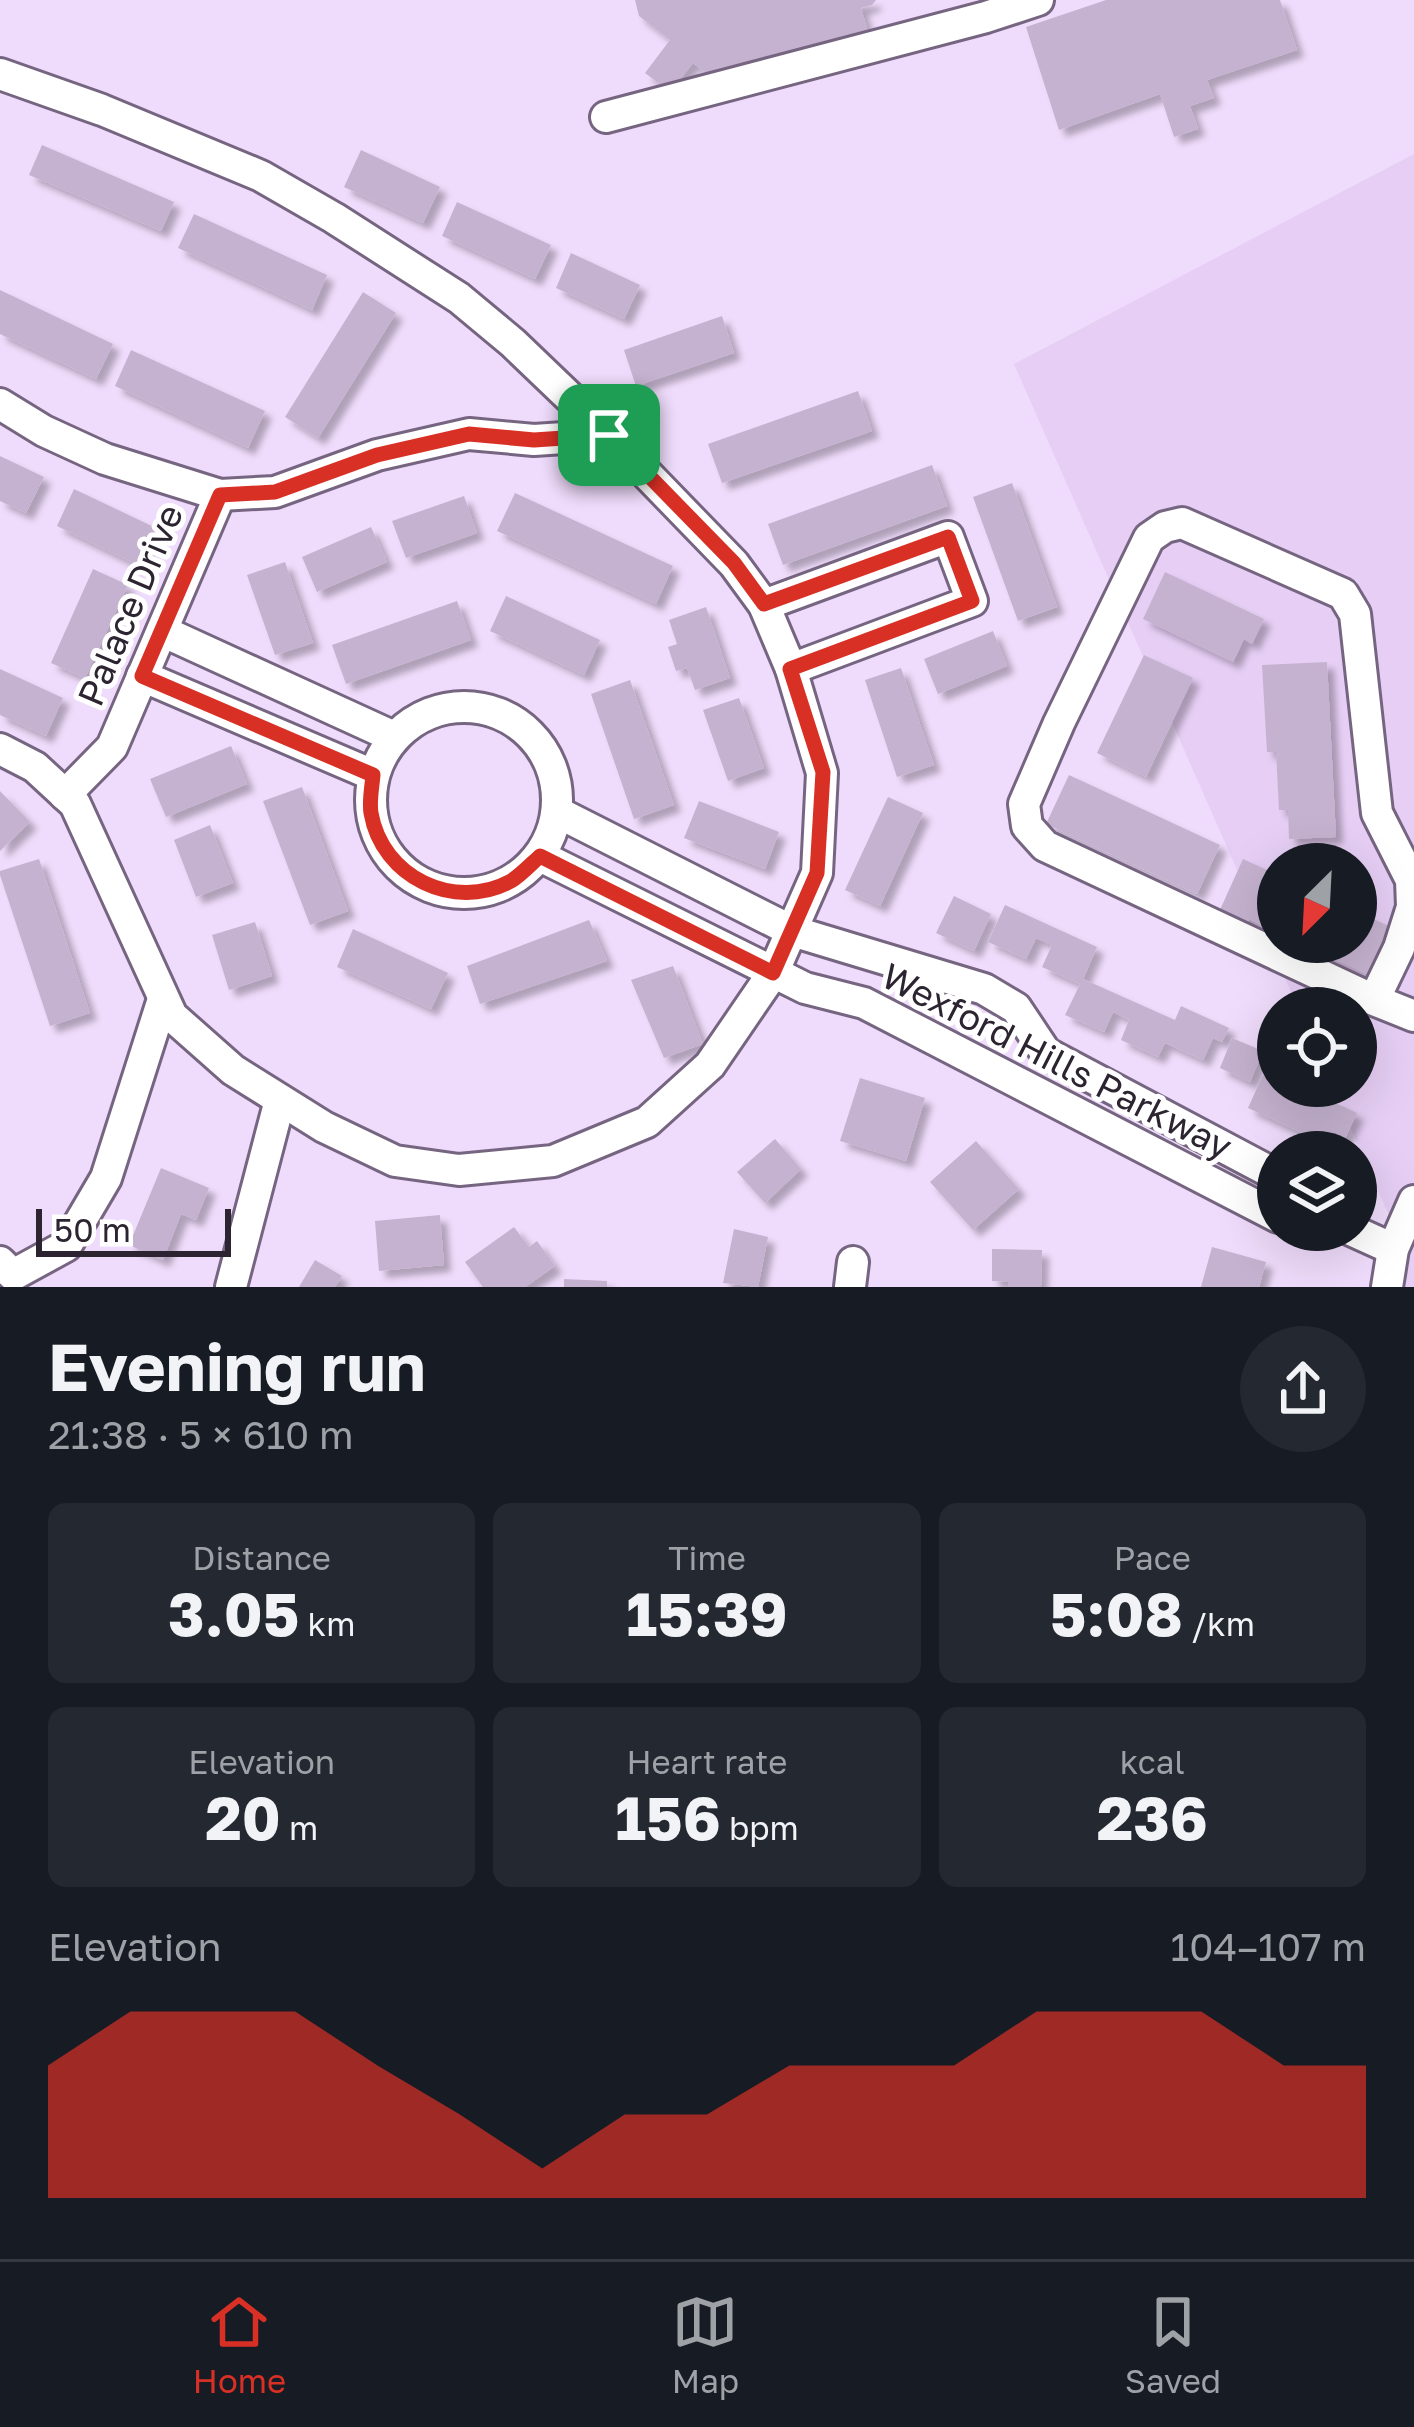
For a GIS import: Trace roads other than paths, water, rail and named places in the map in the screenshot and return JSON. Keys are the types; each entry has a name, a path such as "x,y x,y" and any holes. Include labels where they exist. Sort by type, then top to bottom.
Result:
{"street":[{"path":"606,117 983,9 1038,0"},
{"path":"0,74 261,176 334,218 459,298 609,435 734,563 764,604 823,772 817,873 773,973 710,1065 647,1122 553,1160 459,1170 395,1161 324,1127 232,1070 172,1016 75,804 34,767 0,749"},
{"path":"0,404 105,459 220,495 275,492 377,455 469,434 534,440 609,435"},
{"name":"Palace Drive","path":"65,795 112,746 220,495"},
{"path":"1182,523 1343,594 1354,614 1377,813 1412,880 1412,907 1374,1000 1046,846 1027,826 1024,803 1058,723 1149,538 1165,527 1182,523"},
{"path":"764,604 948,537 972,601 790,669"},
{"path":"162,631 394,737"},
{"path":"142,676 373,775"},
{"path":"453,707 487,710 517,724 541,748 555,778 557,812 540,856 512,880 477,893 440,891 407,874 382,847 370,812 373,775 394,737 421,717 453,707"},
{"name":"Wexford Hills Parkway","path":"557,812 792,931 984,988 1016,1007 1046,1053 1257,1165"},
{"name":"Wexford Hills Parkway","path":"540,856 805,988 863,1003 1257,1206"},
{"path":"0,1262 13,1275 66,1246 106,1178 163,999"},
{"path":"1377,1001 1414,1016"},
{"path":"231,1287 280,1100"},
{"path":"1136,1144 1153,1110"},
{"path":"1387,1287 1394,1249 1414,1201"},
{"path":"1377,1241 1394,1249"}]}
